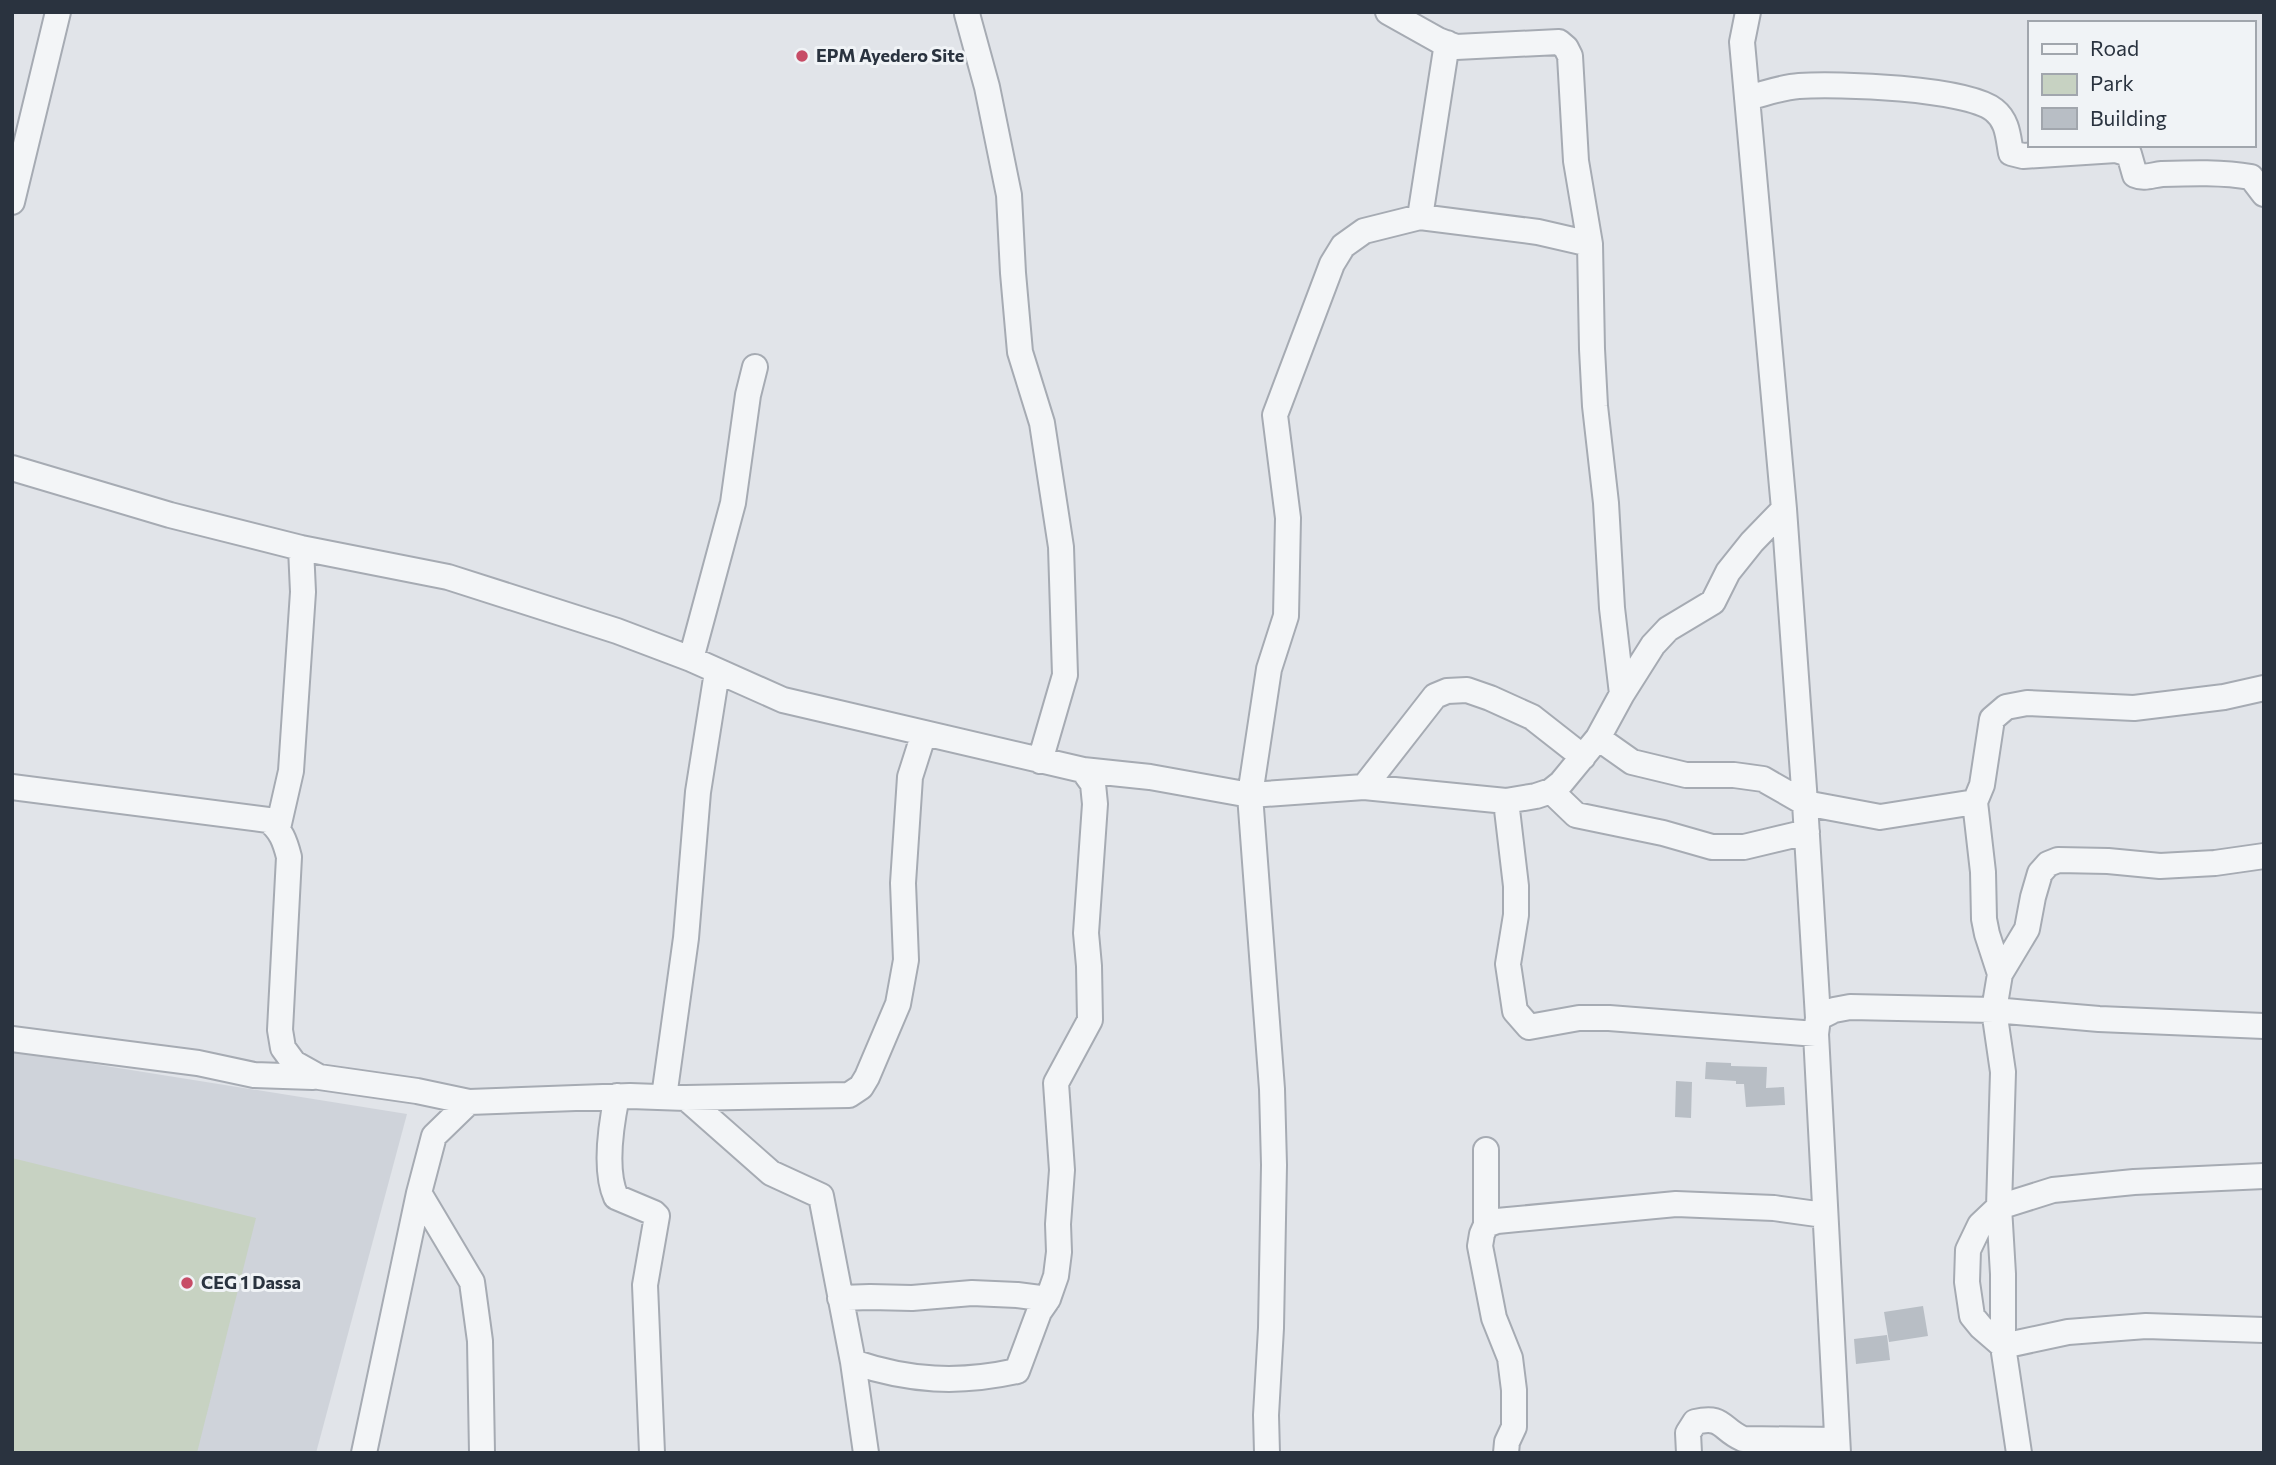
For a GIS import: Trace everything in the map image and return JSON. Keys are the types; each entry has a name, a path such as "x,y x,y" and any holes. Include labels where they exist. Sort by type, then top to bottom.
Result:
{"street":[{"path":"12,202 58,12"},
{"path":"968,12 987,87 1009,195 1020,352 1042,423 1061,547 1065,676 1040,761"},
{"path":"1388,12 1456,47 1559,42 1570,56 1576,162 1590,244 1595,394 1606,503 1612,608 1622,694"},
{"path":"1689,1453 1688,1433 1695,1422 1707,1419 1719,1421 1735,1435 1743,1438 1838,1446 1824,1215 1807,832 1784,509 1742,42 1748,12"},
{"path":"1420,217 1447,43"},
{"path":"1747,98 1797,86 1860,85 1964,97 1993,109 2007,125 2011,153 2023,156 2116,150 2129,154 2135,175 2141,177 2161,174 2236,174 2251,177 2264,194"},
{"path":"1267,1453 1273,1191 1272,1102 1250,795 1269,669 1286,617 1288,518 1275,415 1332,264 1343,246 1364,231 1420,217 1538,232 1590,244"},
{"path":"691,659 733,503 748,395 755,367"},
{"path":"12,468 170,515 301,548 448,577 617,631 691,659 783,700 1040,761 1250,795 1364,787 1506,801 1536,796 1561,783 1590,747 1653,646 1668,629 1713,602 1728,572 1784,509"},
{"path":"278,828 291,771 303,592 301,548"},
{"path":"675,1097 698,792 717,672"},
{"path":"2000,974 1984,919 1983,872 1975,802 1982,785 1992,719 2006,707 2027,703 2134,708 2224,698 2264,688"},
{"path":"1364,787 1435,696 1447,691 1467,690 1532,717 1590,747 1632,762 1686,775 1734,775 1763,779 1805,803 1880,817 1975,802"},
{"path":"12,1039 198,1063 254,1075 319,1077 417,1091 469,1102 617,1096 849,1095 861,1087 867,1077 898,1003 906,960 903,883 910,778 924,733"},
{"path":"853,1363 885,1373 932,1379 985,1378 1017,1371 1039,1312 1048,1299 1056,1276 1059,1252 1062,1170 1056,1083 1090,1020 1086,933 1096,804 1093,784 1083,770"},
{"path":"12,787 268,820 278,828 285,840 289,857 280,1030 283,1048 294,1063 319,1077"},
{"path":"1552,790 1576,815 1663,833 1712,847 1745,847 1807,832"},
{"path":"1506,801 1516,886 1516,915 1508,964 1515,1011 1529,1027 1579,1018 1817,1026 1834,1010 1850,1007 1994,1010 2099,1019 2264,1026"},
{"path":"2019,1453 2003,1346 1999,1207 2003,1072 1994,1010 2000,974 2027,929 2040,873 2048,864 2058,860 2160,866 2215,863 2264,856"},
{"path":"417,1091 434,1136"},
{"path":"617,1096 609,1137 612,1189 616,1197 657,1216 645,1285 652,1453"},
{"path":"675,1097 771,1173 821,1196 853,1363 866,1453"},
{"path":"364,1453 419,1193 434,1136 469,1102"},
{"path":"1486,1150 1486,1225 1480,1246 1494,1318 1510,1358 1514,1390 1514,1427 1507,1442 1506,1453"},
{"path":"2003,1346 1972,1316 1967,1282 1968,1250 1980,1226 1999,1207 2053,1190 2134,1182 2264,1176"},
{"path":"419,1193 472,1282 480,1340 482,1453"},
{"path":"1486,1225 1676,1204 1774,1208 1824,1215"},
{"path":"840,1298 912,1298 972,1293 1048,1299"},
{"path":"2003,1346 2068,1332 2146,1326 2264,1331"}],"shaded area":[{"name":"CEG 1 Dassa","path":"12,1051 407,1114 316,1453 12,1453"}],"green space":[{"path":"12,1158 256,1218 197,1453 12,1453"}],"building":[{"path":"1706,1062 1767,1067 1766,1088 1784,1087 1785,1105 1746,1107 1744,1084 1705,1079"},
{"path":"1676,1081 1692,1082 1691,1118 1675,1117"},
{"path":"1923,1306 1928,1336 1889,1342 1884,1312"},
{"path":"1887,1335 1890,1360 1856,1364 1854,1339"}],"place":[{"name":"EPM Ayedero Site","path":"802,56"},
{"name":"CEG 1 Dassa","path":"187,1283"}]}
